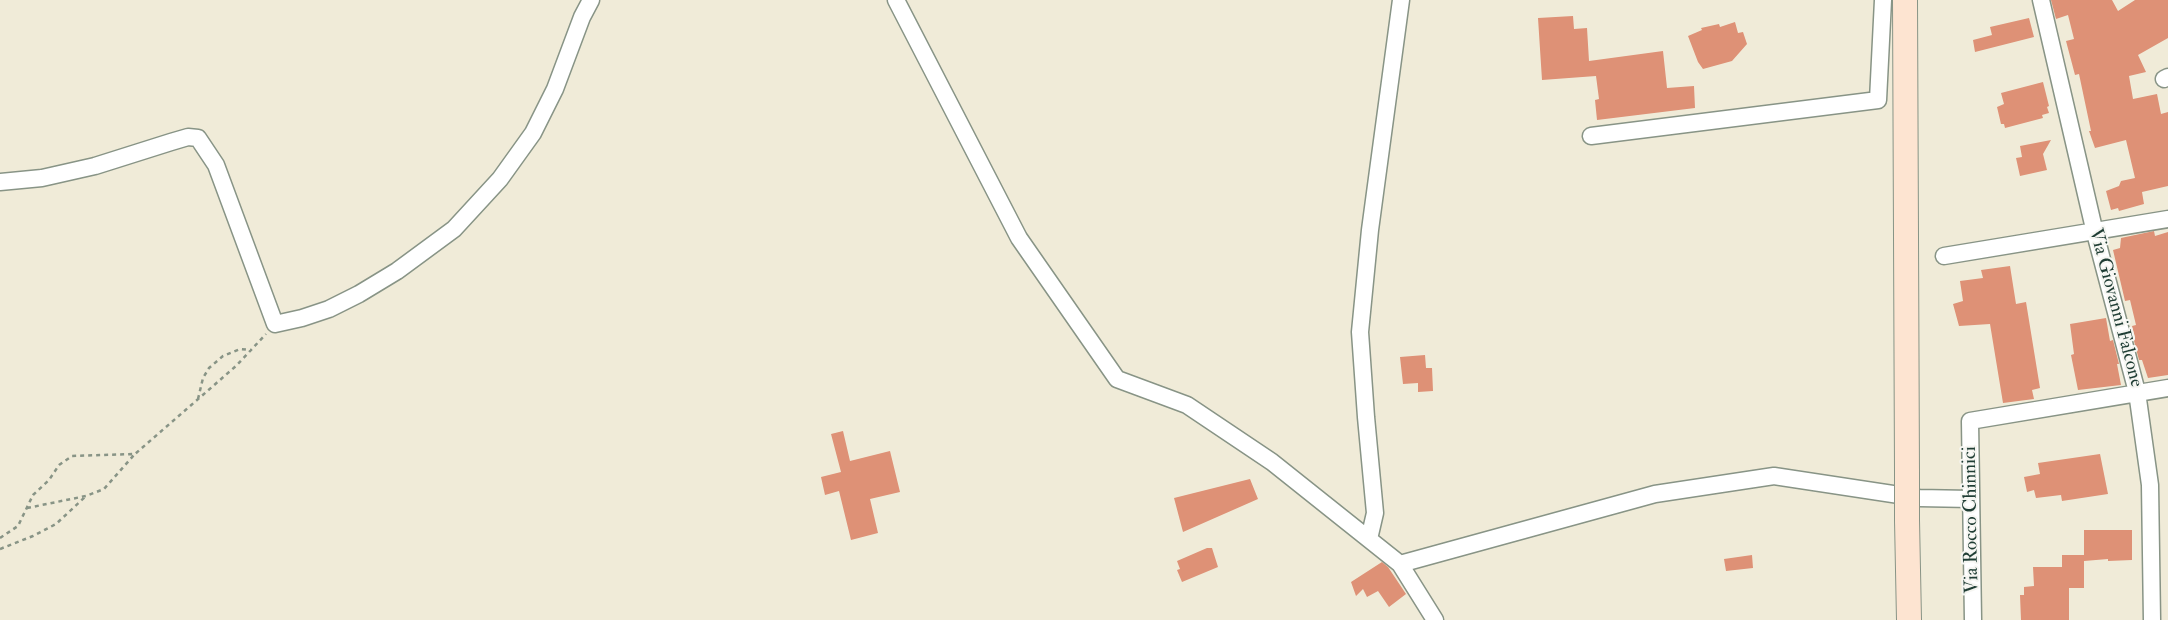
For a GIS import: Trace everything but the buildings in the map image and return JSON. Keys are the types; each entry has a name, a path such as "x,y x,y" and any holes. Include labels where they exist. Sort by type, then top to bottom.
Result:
{"main road":[{"path":"1905,0 1909,620"}],"street":[{"path":"0,182 42,178 123,158 188,137 198,138 216,165 275,324 302,318 329,309 397,271 454,229 500,179 533,133 555,88 582,17 591,0"},
{"path":"896,0 1019,238 1117,379 1187,405 1272,462 1400,564 1435,620"},
{"path":"1369,539 1375,513 1360,332 1370,230 1401,0"},
{"path":"1591,136 1878,100 1883,0"},
{"name":"Via Giovanni Falcone","path":"2041,0 2095,233 2137,392 2150,485 2152,620"},
{"path":"1944,256 2095,233 2168,219"},
{"path":"2137,392 2168,388"},
{"name":"Via Rocco Chinnici","path":"1973,620 1970,421 2137,392"},
{"path":"1400,564 1655,494 1774,476 1919,498 1972,499"}],"path":[{"path":"27,508 86,496 104,489 135,454 236,366 275,324"},
{"path":"198,399 209,368 223,356 240,349 251,350"},
{"path":"0,538 18,526 33,495 49,480 59,465 72,456 135,454"},
{"path":"0,549 33,536 56,524 86,496"}]}
